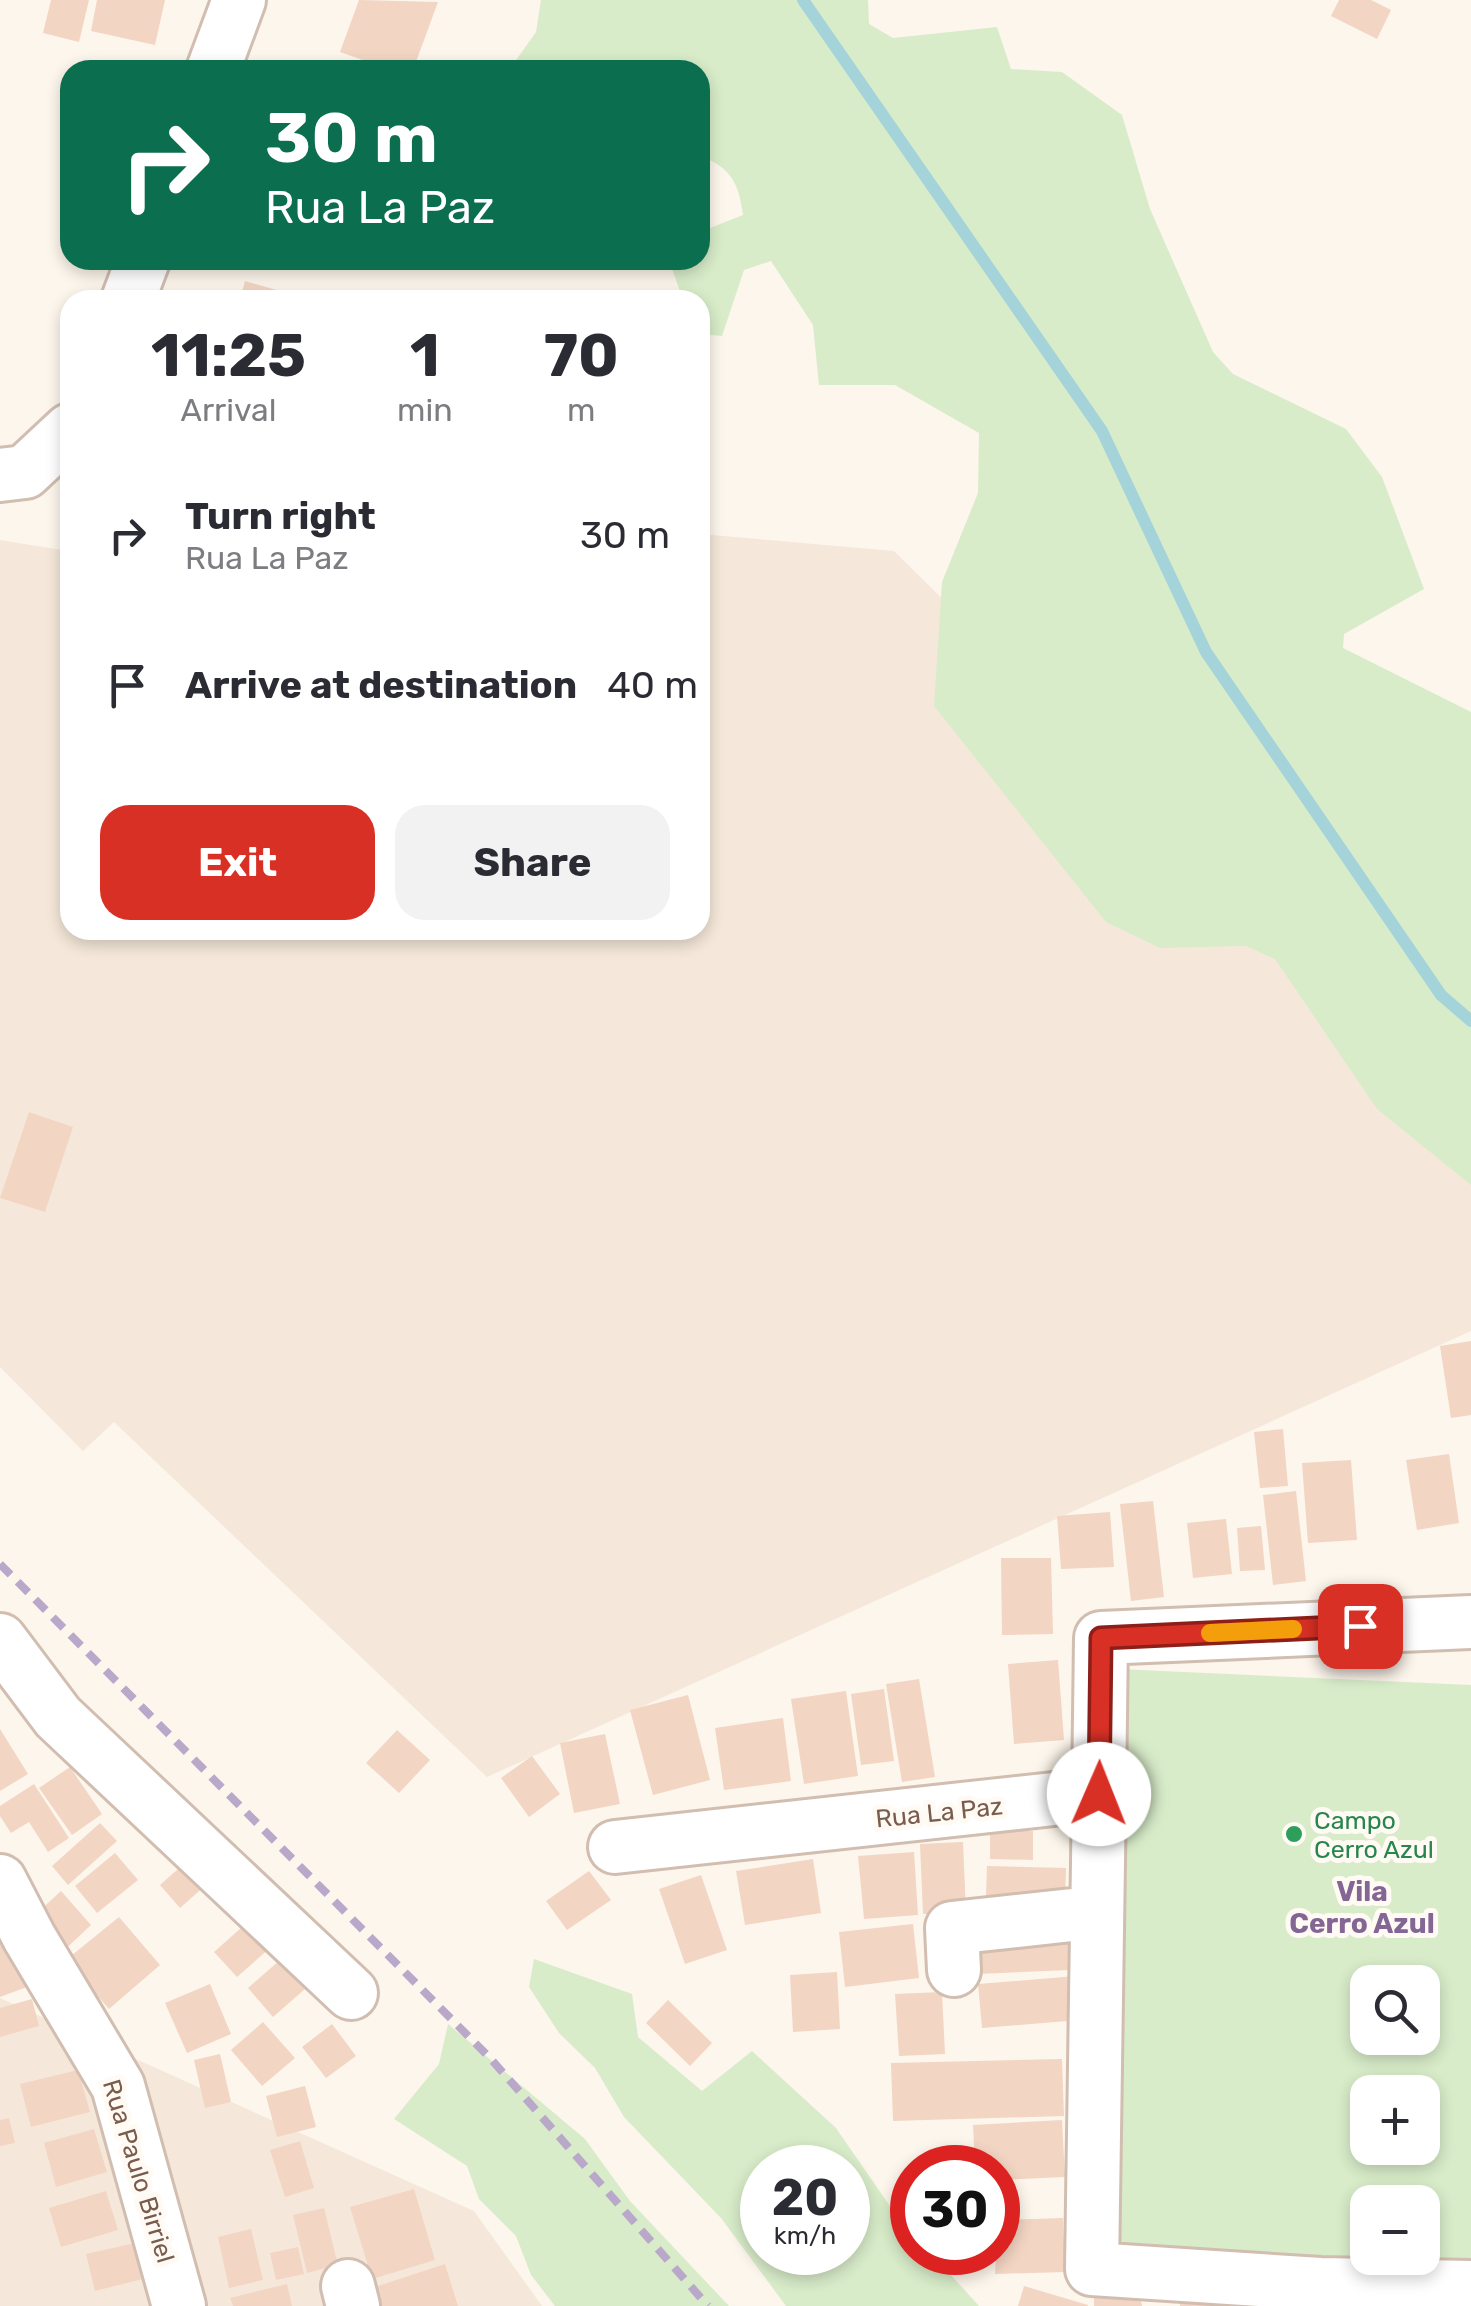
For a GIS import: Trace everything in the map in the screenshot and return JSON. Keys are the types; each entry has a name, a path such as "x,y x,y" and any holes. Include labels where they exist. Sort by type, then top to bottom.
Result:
{"street":[{"path":"217,60 239,0"},
{"path":"0,475 26,472 60,440"},
{"path":"1471,1622 1101,1638 1092,2268 1322,2295 1471,2288"},
{"path":"0,1640 58,1717 352,1993"},
{"name":"Rua La Paz","path":"614,1847 1099,1794"},
{"name":"Rua Paulo Birriel","path":"0,1881 118,2086 179,2306"},
{"path":"954,1970 952,1928 1097,1915"}],"shaded area":[{"path":"710,535 894,551 1471,1121 1471,1331 487,1777 114,1422 83,1451 0,1367 0,540 60,550 60,940 710,940"},
{"path":"0,1998 474,2211 542,2306 0,2306"}],"green space":[{"path":"541,0 868,0 869,24 893,38 997,27 1011,69 1062,72 1122,115 1150,209 1213,352 1233,374 1346,429 1382,477 1424,589 1344,634 1343,648 1471,712 1471,1185 1377,1109 1275,959 1246,946 1160,948 1106,922 934,706 942,582 978,493 979,433 895,385 819,385 813,325 771,261 744,270 722,336 710,335 710,290 680,290 672,270 710,270 710,228 743,215 732,178 710,161 710,60 516,60 536,32"},
{"name":"Campo Cerro Azul","path":"1118,1669 1471,1685 1471,2266 1440,2265 1440,2185 1350,2185 1350,2260 1113,2249"},
{"path":"534,1959 632,1994 638,2037 702,2091 752,2051 836,2128 848,2145 740,2145 740,2244 721,2218 624,2117 595,2068 559,2033 529,1987"},
{"path":"448,2024 585,2139 630,2201 729,2306 555,2306 531,2275 516,2236 479,2199 467,2166 394,2119 439,2064"},
{"path":"870,2177 890,2206 890,2275 951,2275 979,2306 786,2306 763,2275 870,2275"}],"building":[{"path":"51,0 89,0 79,42 43,33"},
{"path":"97,0 165,0 155,45 91,31"},
{"path":"359,0 438,2 417,60 363,60 340,52"},
{"path":"1339,0 1371,0 1391,10 1377,39 1331,16"},
{"path":"245,281 276,290 243,290"},
{"path":"29,1112 73,1127 45,1212 0,1198"},
{"path":"1471,1341 1471,1415 1451,1418 1440,1346"},
{"path":"1283,1429 1288,1486 1260,1488 1254,1432"},
{"path":"1449,1454 1459,1523 1417,1530 1406,1460"},
{"path":"1351,1460 1357,1540 1308,1543 1302,1463"},
{"path":"1296,1491 1306,1581 1273,1585 1263,1495"},
{"path":"1153,1501 1164,1597 1131,1601 1120,1504"},
{"path":"1110,1512 1114,1567 1061,1569 1057,1516"},
{"path":"1226,1519 1232,1574 1193,1578 1187,1523"},
{"path":"1261,1526 1265,1570 1240,1571 1237,1528"},
{"path":"1001,1558 1051,1558 1053,1634 1002,1635"},
{"path":"1058,1660 1064,1740 1014,1744 1008,1664"},
{"path":"919,1679 935,1777 902,1782 886,1684"},
{"path":"884,1689 894,1761 861,1765 851,1694"},
{"path":"846,1691 858,1776 804,1784 791,1699"},
{"path":"688,1695 710,1780 653,1795 630,1710"},
{"path":"783,1718 791,1781 724,1790 715,1728"},
{"path":"0,1729 28,1774 0,1791"},
{"path":"397,1730 430,1760 399,1793 366,1763"},
{"path":"605,1734 620,1804 574,1813 560,1743"},
{"path":"532,1756 560,1794 529,1817 501,1778"},
{"path":"70,1767 102,1814 72,1835 39,1788"},
{"path":"34,1784 69,1838 48,1852 29,1822 11,1833 0,1816 0,1806"},
{"path":"100,1823 117,1841 68,1885 52,1866"},
{"path":"990,1830 1033,1831 1033,1860 990,1859"},
{"path":"963,1842 966,1912 923,1914 920,1844"},
{"path":"914,1852 918,1915 864,1919 858,1856"},
{"path":"115,1853 138,1880 97,1913 75,1886"},
{"path":"813,1859 821,1913 745,1925 736,1871"},
{"path":"187,1861 207,1884 180,1908 160,1885"},
{"path":"987,1866 1066,1868 1065,1899 986,1897"},
{"path":"589,1871 611,1900 567,1930 546,1901"},
{"path":"701,1875 727,1950 685,1964 659,1889"},
{"path":"61,1891 91,1925 58,1956 36,1914"},
{"path":"119,1917 160,1965 109,2009 66,1960"},
{"path":"250,1920 272,1946 237,1977 214,1952"},
{"path":"913,1924 919,1978 845,1987 839,1932"},
{"path":"1068,1930 1070,1970 977,1974 975,1935"},
{"path":"10,1938 27,1987 0,1997 0,1941"},
{"path":"288,1953 313,1982 273,2017 248,1988"},
{"path":"837,1972 840,2029 793,2032 790,1975"},
{"path":"1076,1976 1080,2020 982,2028 978,1984"},
{"path":"210,1984 231,2034 187,2053 165,2003"},
{"path":"942,1992 945,2054 899,2056 895,1994"},
{"path":"32,1999 39,2026 0,2037 0,2008"},
{"path":"668,2000 712,2043 690,2066 646,2023"},
{"path":"263,2022 295,2058 262,2086 231,2050"},
{"path":"332,2024 356,2056 326,2078 302,2047"},
{"path":"220,2054 231,2102 205,2108 194,2060"},
{"path":"1062,2059 1064,2116 893,2121 891,2063"},
{"path":"78,2070 90,2112 31,2127 20,2084"},
{"path":"305,2086 316,2127 277,2137 266,2096"},
{"path":"9,2118 15,2143 0,2146 0,2120"},
{"path":"1062,2120 1065,2177 1020,2179 1020,2145 974,2145 973,2125"},
{"path":"94,2129 107,2172 56,2187 44,2143"},
{"path":"300,2141 314,2188 285,2197 270,2150"},
{"path":"414,2189 435,2260 372,2279 350,2207"},
{"path":"106,2191 118,2230 61,2247 49,2208"},
{"path":"324,2208 338,2265 307,2273 293,2215"},
{"path":"1063,2218 1065,2272 1020,2273 1020,2219"},
{"path":"251,2229 263,2280 229,2288 218,2237"},
{"path":"135,2243 143,2279 95,2291 86,2254"},
{"path":"298,2247 304,2274 276,2280 270,2253"},
{"path":"445,2264 458,2306 381,2306 375,2287"},
{"path":"287,2284 292,2306 233,2306 230,2298"},
{"path":"1024,2286 1088,2305 1088,2306 1018,2306"},
{"path":"1140,2293 1142,2306 1094,2306 1094,2297"},
{"path":"1180,2300 1288,2306 1180,2306"}],"waterway":[{"path":"803,0 1102,431 1206,652 1441,995 1471,1021"}],"railway":[{"path":"0,1564 490,2058 708,2306"}],"slow traffic":[{"path":"1210,1633 1293,1629"}],"place":[{"name":"Campo Cerro Azul","path":"1294,1834"}],"district":[{"name":"Vila Cerro Azul","path":"1362,1907"}],"route":[{"path":"1099,1794 1101,1638 1360,1626"}]}
